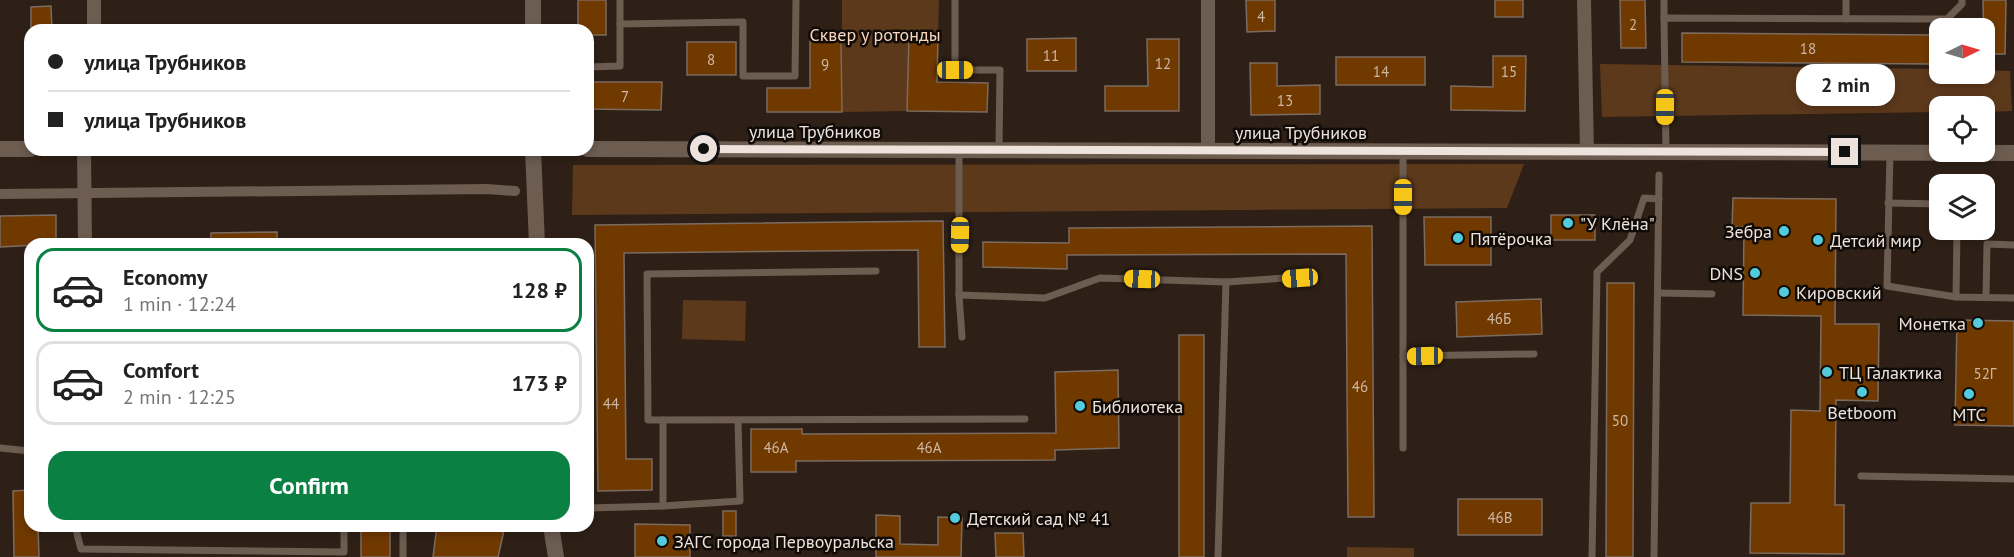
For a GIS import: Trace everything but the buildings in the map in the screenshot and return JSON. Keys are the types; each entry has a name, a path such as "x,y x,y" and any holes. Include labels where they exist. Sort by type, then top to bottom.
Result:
{"street":[{"path":"94,0 94,24"},
{"path":"533,0 533,24"},
{"path":"1208,0 1208,151"},
{"path":"1584,0 1587,152"},
{"path":"0,148 24,148"},
{"name":"улица Трубников","path":"594,149 2014,153"},
{"path":"84,156 85,238"},
{"path":"532,156 537,238"},
{"path":"0,194 515,190"},
{"path":"552,532 556,557"}],"lane":[{"path":"594,67 620,66 620,0"},
{"path":"620,24 743,22 743,76 795,76 796,0"},
{"path":"955,0 955,70 1000,69 999,151"},
{"path":"1664,0 1666,152"},
{"path":"1846,0 1846,19"},
{"path":"1664,18 1947,19 1962,4 1962,0"},
{"path":"959,151 959,295 962,336"},
{"path":"1403,151 1403,448"},
{"path":"1890,152 1887,286 1956,297 2014,298"},
{"path":"1654,557 1659,174"},
{"path":"1592,557 1597,272 1630,240 1644,198 1659,199"},
{"path":"1888,204 1929,204"},
{"path":"1956,297 1957,240"},
{"path":"1986,297 1987,244 2014,245"},
{"path":"876,271 647,274 648,420 1025,419"},
{"path":"959,295 1045,298 1101,278 1226,282 1300,278"},
{"path":"1218,557 1226,282"},
{"path":"1658,293 1712,294"},
{"path":"1403,356 1534,354"},
{"path":"663,420 663,506"},
{"path":"594,508 740,501 738,421"},
{"path":"0,448 24,450"},
{"path":"1861,476 2014,479"},
{"path":"77,532 81,549 344,552 344,532"},
{"path":"403,532 403,557"}],"green space":[{"name":"Сквер у ротонды","path":"842,0 939,0 938,37 909,37 907,111 842,112"},
{"path":"1600,64 1929,69 1929,84 1995,84 1995,70 2010,71 2012,111 1995,112 1995,96 1929,96 1929,112 1602,117"},
{"path":"1524,164 1507,208 572,215 573,165"},
{"path":"683,300 746,301 745,341 682,339"},
{"path":"1347,547 1414,548 1414,557 1347,557"}],"place":[{"name":"\"У Клёна\"","path":"1568,223"},
{"name":"Зебра","path":"1784,231"},
{"name":"Пятёрочка","path":"1458,238"},
{"name":"Детсий мир","path":"1818,240"},
{"name":"DNS","path":"1755,273"},
{"name":"Кировский","path":"1784,292"},
{"name":"Монетка","path":"1978,323"},
{"name":"ТЦ Галактика","path":"1827,372"},
{"name":"Betboom","path":"1862,392"},
{"name":"МТС","path":"1969,394"},
{"name":"Библиотека","path":"1080,406"},
{"name":"Детский сад № 41","path":"955,518"},
{"name":"ЗАГС города Первоуральска","path":"662,541"}],"route":[{"path":"704,149 1845,152"}]}
